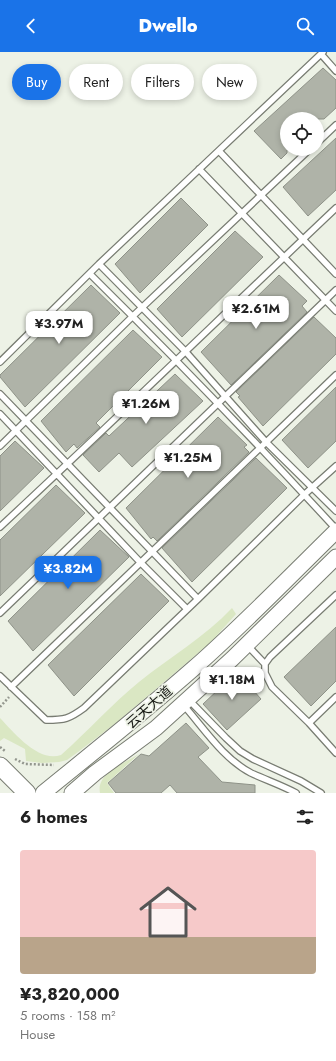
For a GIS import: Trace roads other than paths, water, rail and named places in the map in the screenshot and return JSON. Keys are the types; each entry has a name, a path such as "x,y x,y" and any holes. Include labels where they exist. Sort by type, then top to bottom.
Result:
{"main road":[{"name":"云天大道","path":"42,793 122,731 232,634 336,530"},
{"name":"云天大道","path":"72,793 95,773 156,728 247,645 336,557"},
{"path":"7,759 27,793"},
{"path":"0,776 16,793"}],"lane":[{"path":"0,362 99,264 322,53 336,71"},
{"path":"324,136 336,125"},
{"path":"219,151 336,274"},
{"path":"0,446 133,316 302,156"},
{"path":"199,170 336,311"},
{"path":"0,527 336,208"},
{"path":"99,264 185,351 266,442 336,511"},
{"path":"90,274 218,403 259,448 305,494 336,530"},
{"path":"0,613 224,396 336,290"},
{"path":"13,689 140,562 336,375"},
{"path":"0,394 198,599"},
{"path":"0,414 140,562 187,609"},
{"path":"0,676 46,720 71,718 84,708 305,494 336,466"},
{"path":"336,595 270,657 265,664 265,673 272,687 336,753"},
{"path":"247,645 265,664"},
{"path":"308,723 336,697"},
{"path":"296,793 250,773 236,762 216,745 186,708 185,702 192,702 240,751 253,759 302,780 321,793"}]}
